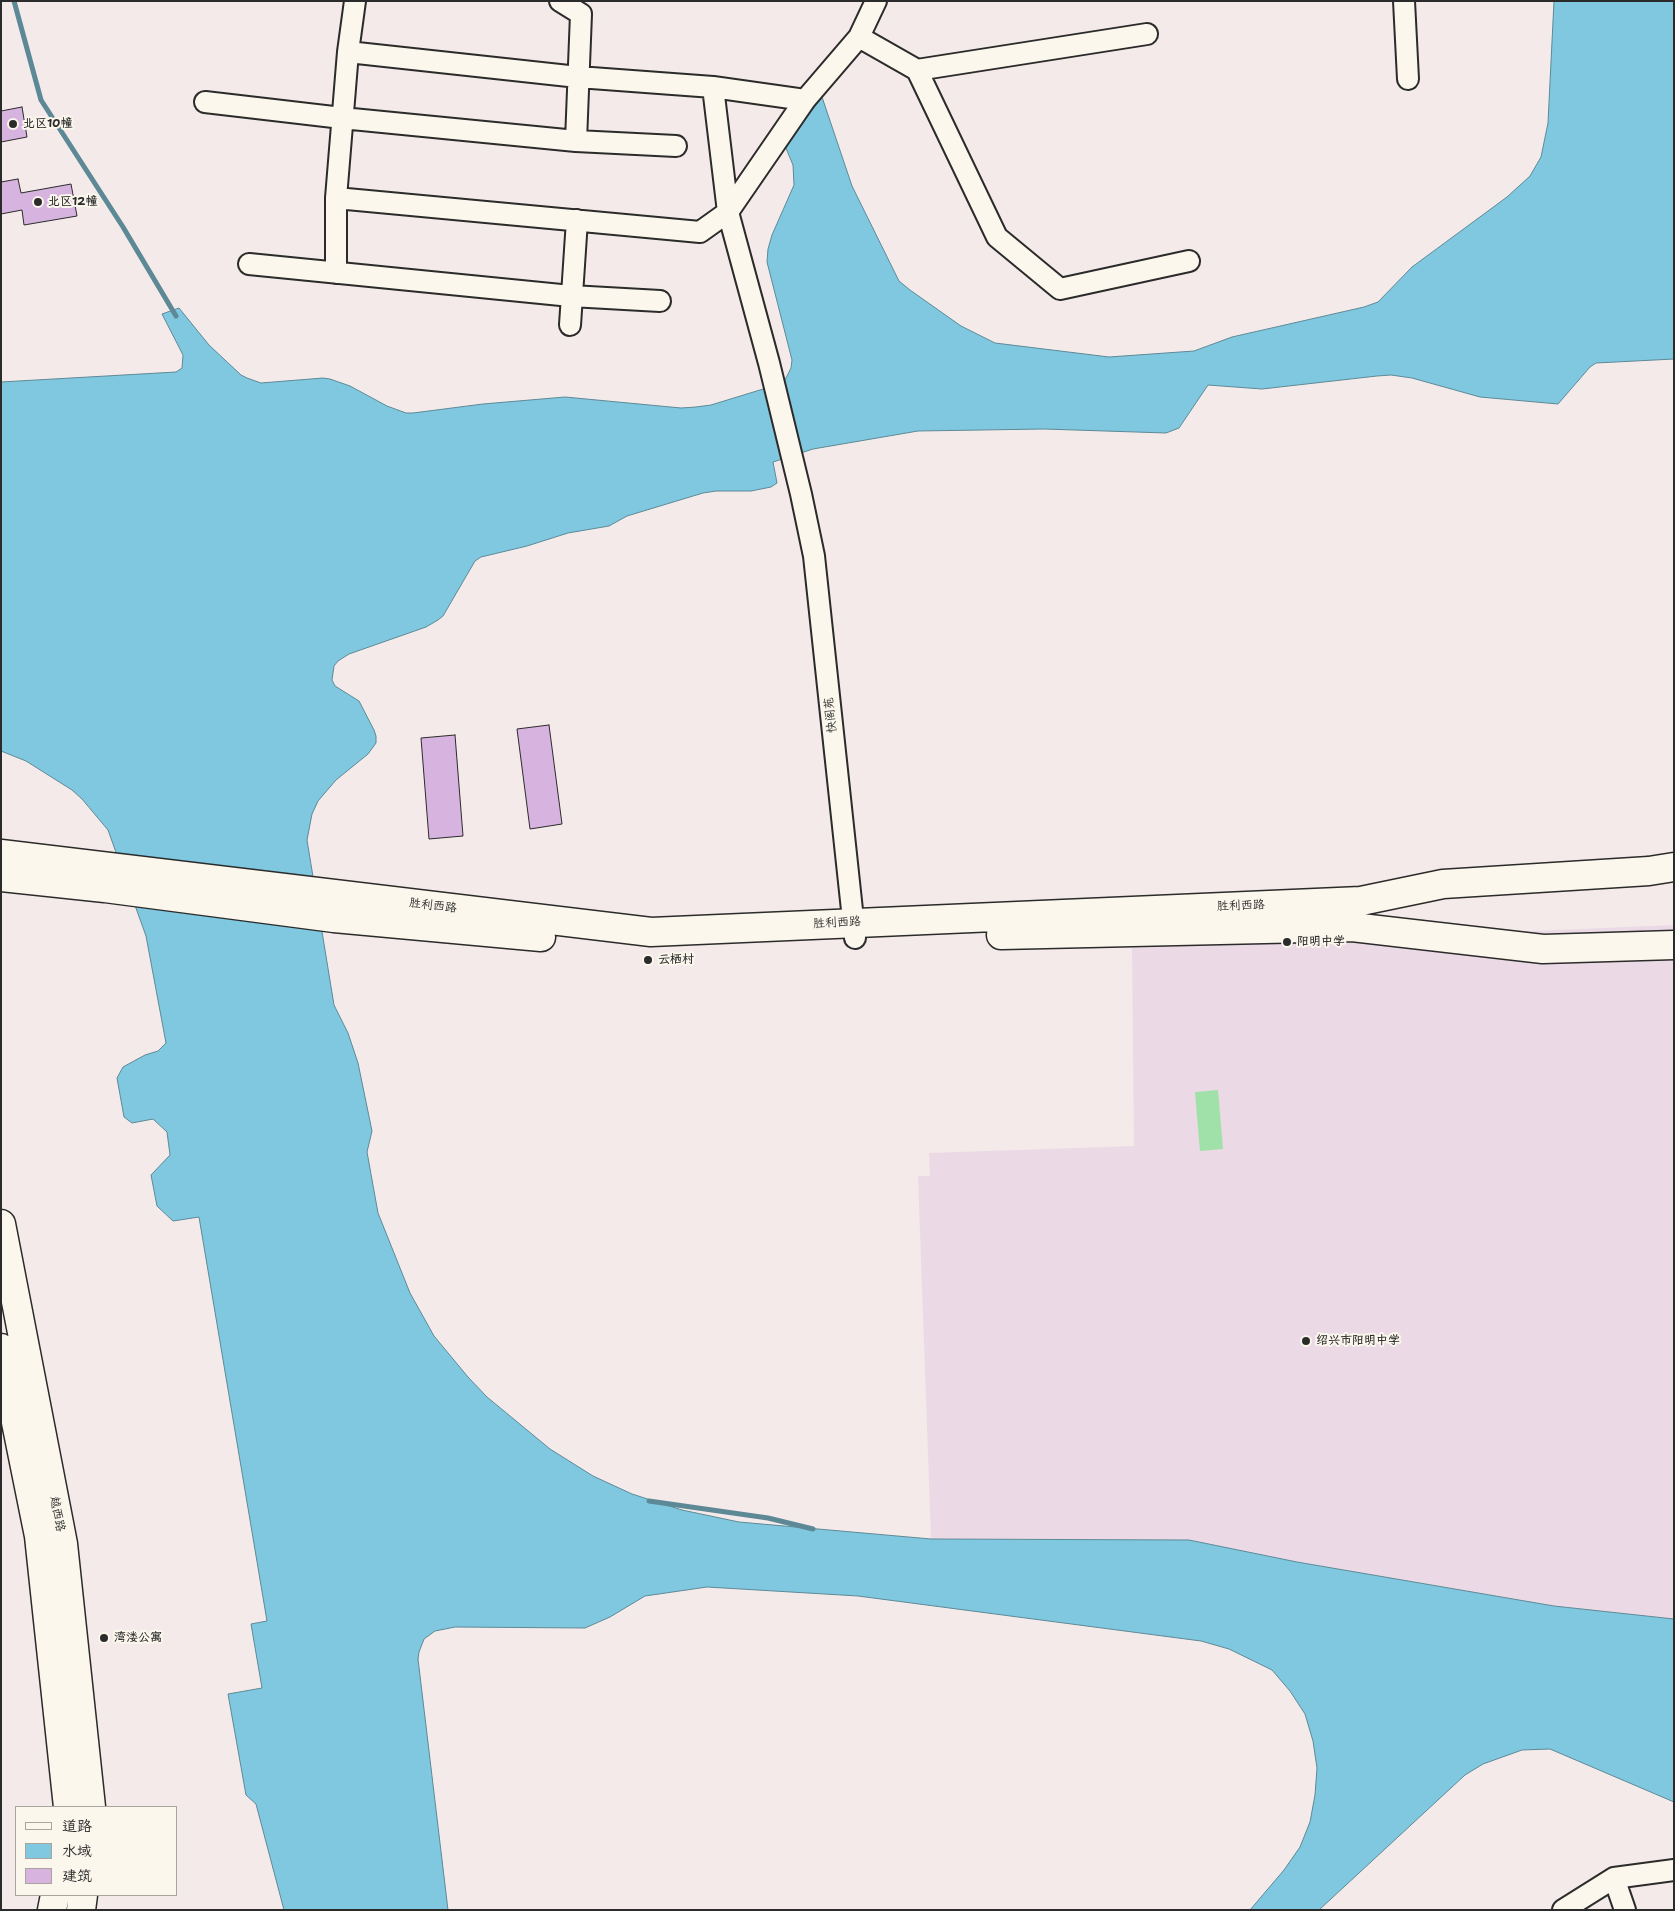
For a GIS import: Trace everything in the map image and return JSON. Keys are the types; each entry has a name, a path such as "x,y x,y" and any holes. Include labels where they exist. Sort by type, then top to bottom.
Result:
{"main road":[{"name":"胜利西路","path":"1,854 108,877 333,906 651,932 1352,927 1543,949 1674,945"},
{"name":"胜利西路","path":"855,930 1361,900 1443,884 1649,871 1674,867"},
{"name":"胜利西路","path":"1,877 108,877"},
{"name":"越西路","path":"1,1224 63,1544 92,1806"},
{"name":"越西路","path":"1,1348 39,1536 68,1806"},
{"path":"52,1910 55,1896"},
{"path":"81,1910 83,1896"}],"street":[{"path":"336,273 336,198 348,52 355,1"},
{"path":"560,1 581,14 576,141"},
{"path":"336,198 700,232 728,212 806,100 859,37 876,1"},
{"path":"1404,1 1408,79"},
{"path":"916,70 1147,34"},
{"path":"859,37 916,70 997,236 1060,288 1189,261"},
{"path":"348,52 578,77 713,87 806,100"},
{"name":"快阁苑","path":"713,87 728,212 769,363 814,556 855,930"},
{"path":"205,102 342,118 576,141 676,146"},
{"path":"570,325 578,220"},
{"path":"249,264 571,296 660,301"},
{"path":"1563,1910 1614,1878 1674,1870"},
{"path":"1614,1878 1625,1910"}],"shaded area":[{"name":"绍兴市阳明中学","path":"1674,925 1674,1619 1554,1606 1297,1562 1189,1540 931,1539 918,1176 930,1176 929,1153 1134,1146 1132,948"}],"green space":[{"path":"1218,1090 1223,1149 1200,1151 1195,1092"}],"water":[{"path":"1554,1 1674,1 1674,359 1596,363 1590,367 1558,404 1480,397 1412,378 1391,375 1262,389 1208,385 1179,428 1166,433 1044,429 918,431 813,449 773,462 777,483 771,487 751,491 703,493 627,516 609,526 568,533 527,546 481,557 475,561 443,616 438,620 426,627 349,654 334,666 332,680 335,686 359,701 374,730 376,743 368,754 336,780 318,801 312,814 307,840 334,1005 348,1033 358,1063 372,1131 367,1152 378,1213 410,1293 434,1336 487,1397 550,1449 593,1476 632,1494 682,1510 739,1522 931,1539 1189,1540 1297,1562 1554,1606 1674,1619 1674,1802 1550,1749 1522,1750 1483,1764 1465,1775 1319,1910 1250,1910 1284,1870 1300,1847 1310,1822 1315,1795 1317,1768 1313,1741 1305,1714 1290,1691 1272,1670 1229,1649 1201,1641 858,1596 707,1587 645,1596 610,1617 585,1628 455,1627 435,1631 424,1639 418,1659 448,1910 284,1910 256,1804 246,1795 228,1694 262,1688 251,1624 267,1621 199,1217 173,1221 157,1206 151,1175 170,1155 167,1132 153,1119 132,1123 124,1117 117,1078 123,1067 145,1055 158,1051 166,1043 146,936 108,830 72,790 26,761 1,751 1,382 176,372 182,368 183,355 162,314 179,308 209,345 241,375 247,378 261,383 330,379 350,386 387,406 406,413 565,397 681,408 696,407 711,405 773,386 785,380 791,368 792,360 767,262 772,235 794,185 793,165 785,146 822,97 852,186 899,281 961,326 995,343 1109,357 1194,351 1232,337 1364,307 1378,302 1412,267 1507,197 1530,176 1541,157 1548,123"}],"building":[{"name":"北区10幢","path":"22,107 27,137 1,142 1,111"},
{"name":"北区12幢","path":"18,179 21,193 71,184 77,216 24,225 22,210 1,214 1,182"},
{"path":"549,725 562,824 530,829 517,729"},
{"path":"455,735 463,836 429,839 421,738"}],"waterway":[{"path":"14,1 41,100 123,227 176,316"},
{"path":"649,1501 768,1518 813,1529"}],"place":[{"name":"北区10幢","path":"13,124"},
{"name":"北区12幢","path":"38,202"},
{"name":"阳明中学","path":"1287,942"},
{"name":"云栖村","path":"648,960"},
{"name":"绍兴市阳明中学","path":"1306,1341"},
{"name":"湾溇公寓","path":"104,1638"}]}
